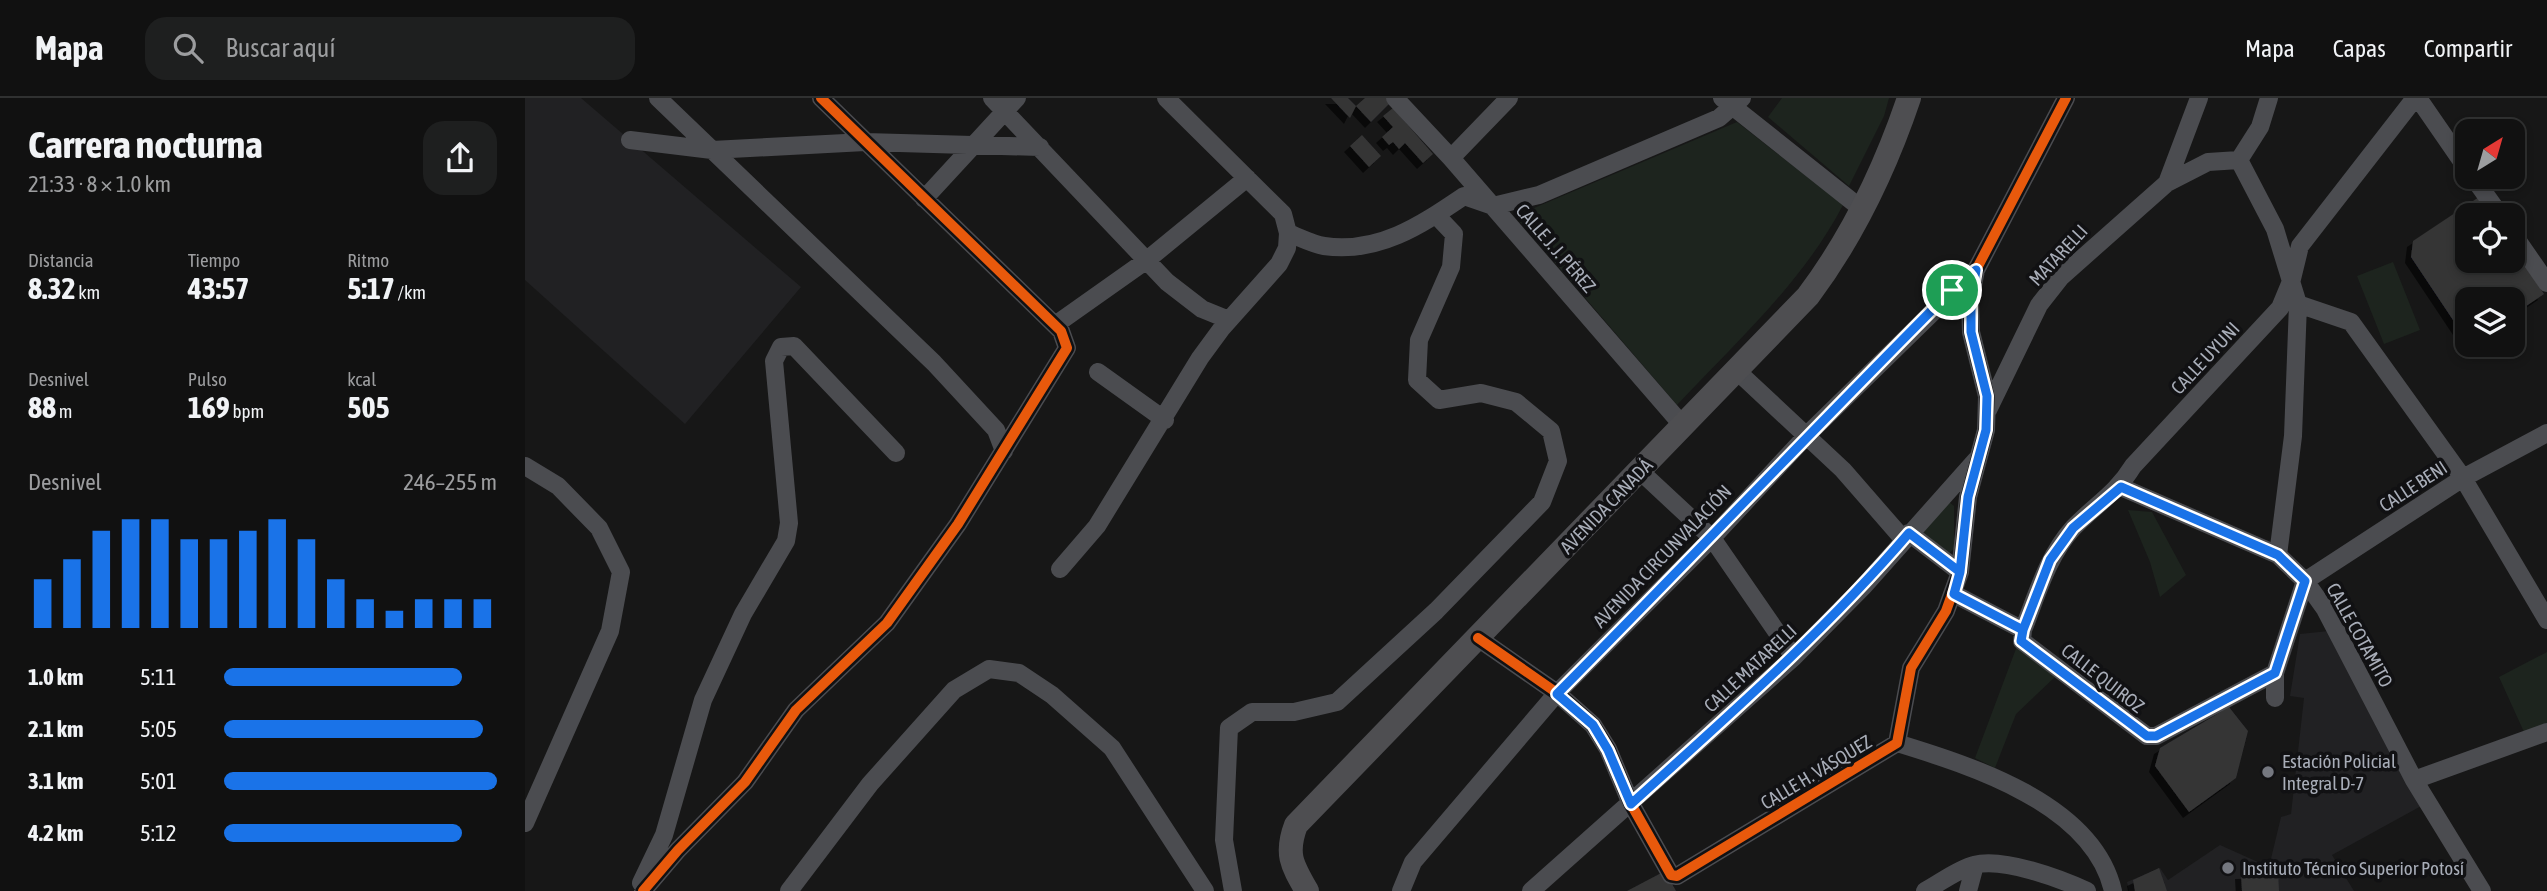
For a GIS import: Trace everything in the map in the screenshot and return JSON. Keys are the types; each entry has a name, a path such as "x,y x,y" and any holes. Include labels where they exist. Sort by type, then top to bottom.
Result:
{"highway":[{"name":"AVENIDA CANADÁ","path":"1307,891 1294,868 1288,845 1296,825 1808,296 1833,264 1863,210 1896,136 1909,98"}],"street":[{"path":"658,98 934,363 996,430 1004,451"},
{"path":"643,891 678,850 745,782 796,710 887,623 958,524 1067,348 1055,325 821,98"},
{"path":"992,98 1011,105 1040,147 1167,282 1202,309 1229,320"},
{"path":"1060,569 1097,526 1165,420 1200,358 1229,320 1279,264 1287,248 1288,233 1283,214 1166,98"},
{"name":"CALLE J. J. PÉREZ","path":"1395,98 1451,158 1684,426"},
{"path":"1451,158 1509,98"},
{"path":"1976,270 2056,107 2066,98"},
{"path":"2167,183 2199,98"},
{"path":"2269,98 2260,127 2239,160 2275,229 2293,279 2298,304 2293,436 2278,555"},
{"path":"2417,98 2455,152"},
{"name":"CALLE UYUNI","path":"2022,636 2050,560 2073,528 2121,487 2133,466 2280,308 2293,279 2300,246 2417,98"},
{"path":"1288,233 1324,246 1373,245 1415,230 1464,196 1493,206 1539,195 1719,118 1732,101 1863,210"},
{"path":"925,199 1011,105"},
{"path":"629,140 712,150 865,142 1040,147"},
{"name":"MATARELLI","path":"1986,413 2039,305 2053,286 2106,234 2167,183 2208,162 2239,160"},
{"path":"1055,325 1147,260 1247,178"},
{"path":"1234,891 1224,840 1229,728 1252,712 1294,712 1337,702 1436,611 1542,502 1557,461 1551,431 1516,402 1481,393 1439,400 1417,380 1419,340 1451,267 1454,234 1436,215"},
{"path":"2525,251 2547,283"},
{"name":"CALLE H. VÁSQUEZ","path":"1631,804 1671,875 1677,876 1897,743 1911,668 1954,594 1960,572 1968,497 1986,430 1987,396 1971,332 1971,301 1976,270"},
{"name":"AVENIDA CIRCUNVALACIÓN","path":"1401,891 1413,862 1557,694 1712,538 1808,435 1976,270"},
{"path":"2298,304 2351,322 2463,478 2547,620"},
{"path":"637,891 664,835 702,700 743,614 786,541 789,523 774,360 781,347 794,346 896,453"},
{"path":"1737,371 1808,435 1906,537 1960,572"},
{"path":"1098,372 1165,420"},
{"name":"CALLE BENI","path":"2305,581 2463,478 2547,433"},
{"name":"CALLE MATARELLI","path":"1531,891 1794,657 1863,587 1979,457"},
{"path":"525,466 558,486 599,528 621,572 610,631 525,823"},
{"path":"1640,471 1712,538 1794,657"},
{"name":"CALLE COTAMITO","path":"2121,487 2278,555 2305,581 2325,609 2414,780 2481,891"},
{"path":"2275,698 2275,673 2305,581"},
{"name":"CALLE QUIROZ","path":"1954,594 2022,636 2147,736 2156,736 2275,673"},
{"path":"1478,638 1557,694 1593,725 1608,750 1631,804"},
{"path":"789,891 878,775 954,690 989,669 1019,673 1052,695 1111,748 1205,891"},
{"path":"2414,780 2547,732"},
{"path":"1897,743 1977,767 2042,802 2077,830 2109,875 2113,891"},
{"path":"1925,891 1975,865 1998,864 2065,881 2087,891"},
{"path":"1968,891 1975,865"}],"shaded area":[{"path":"525,98 581,98 801,287 685,424 525,280"},
{"path":"1782,98 1889,98 1884,116 1849,186 1768,117"},
{"path":"1737,122 1843,205 1827,233 1788,286 1677,405 1515,216"},
{"path":"2393,262 2420,330 2384,344 2357,276"},
{"path":"1949,502 1954,506 1954,549 1948,554 1921,535"},
{"path":"2128,510 2152,512 2186,575 2160,597 2150,562"},
{"path":"2329,631 2423,805 2332,855 2354,891 2129,891 2127,882 2160,868 2168,880 2220,845 2269,867 2281,817 2291,814 2304,698 2290,696 2300,634"},
{"path":"2017,646 2055,677 2016,714 1995,768 1975,758"},
{"path":"2547,652 2547,724 2524,732 2499,677"}],"building":[{"path":"1331,98 1348,98 1356,106 1350,118"},
{"path":"1365,98 1386,98 1390,103 1371,122 1356,106"},
{"path":"1393,108 1433,154 1423,163 1405,143 1399,149 1393,142 1389,145 1382,137 1393,127 1383,116"},
{"path":"1362,135 1381,156 1369,167 1350,146"},
{"path":"2479,197 2483,203 2470,203"},
{"path":"2455,213 2455,273 2525,273 2525,266 2544,294 2525,307 2525,287 2455,287 2455,323 2411,257 2413,241"},
{"path":"2229,707 2248,731 2236,778 2189,812 2155,766 2160,748"},
{"path":"2159,868 2167,891 2135,891 2133,880"},
{"path":"1665,871 1676,891 1627,891"},
{"path":"2278,872 2279,891 2242,891 2241,873"}],"cycle path":[{"path":"643,891 678,850 745,782 796,710 887,623 958,524 1067,348 1061,331 821,98"},
{"path":"1478,638 1557,693 1593,725 1608,749 1631,804 1671,875 1677,876 1897,743 1911,668 1946,611 1960,572 1968,497 1986,430 1987,396 1971,332 1970,301 1976,270 2066,98"}],"place":[{"name":"Estación Policial Integral D-7","path":"2268,772"},
{"name":"Instituto Técnico Superior Potosí","path":"2228,868"}],"route":[{"path":"1952,290 1557,694 1593,725 1608,750 1631,804 1794,657 1863,587 1909,533 1960,572 1954,594 2023,630 2021,641 2138,732 2147,736 2156,736 2275,673 2305,581 2278,555 2121,487 2073,528 2050,560 2023,630 1954,594 1960,572 1968,497 1986,430 1987,396 1971,332 1971,301 1976,270 1952,290"}]}
